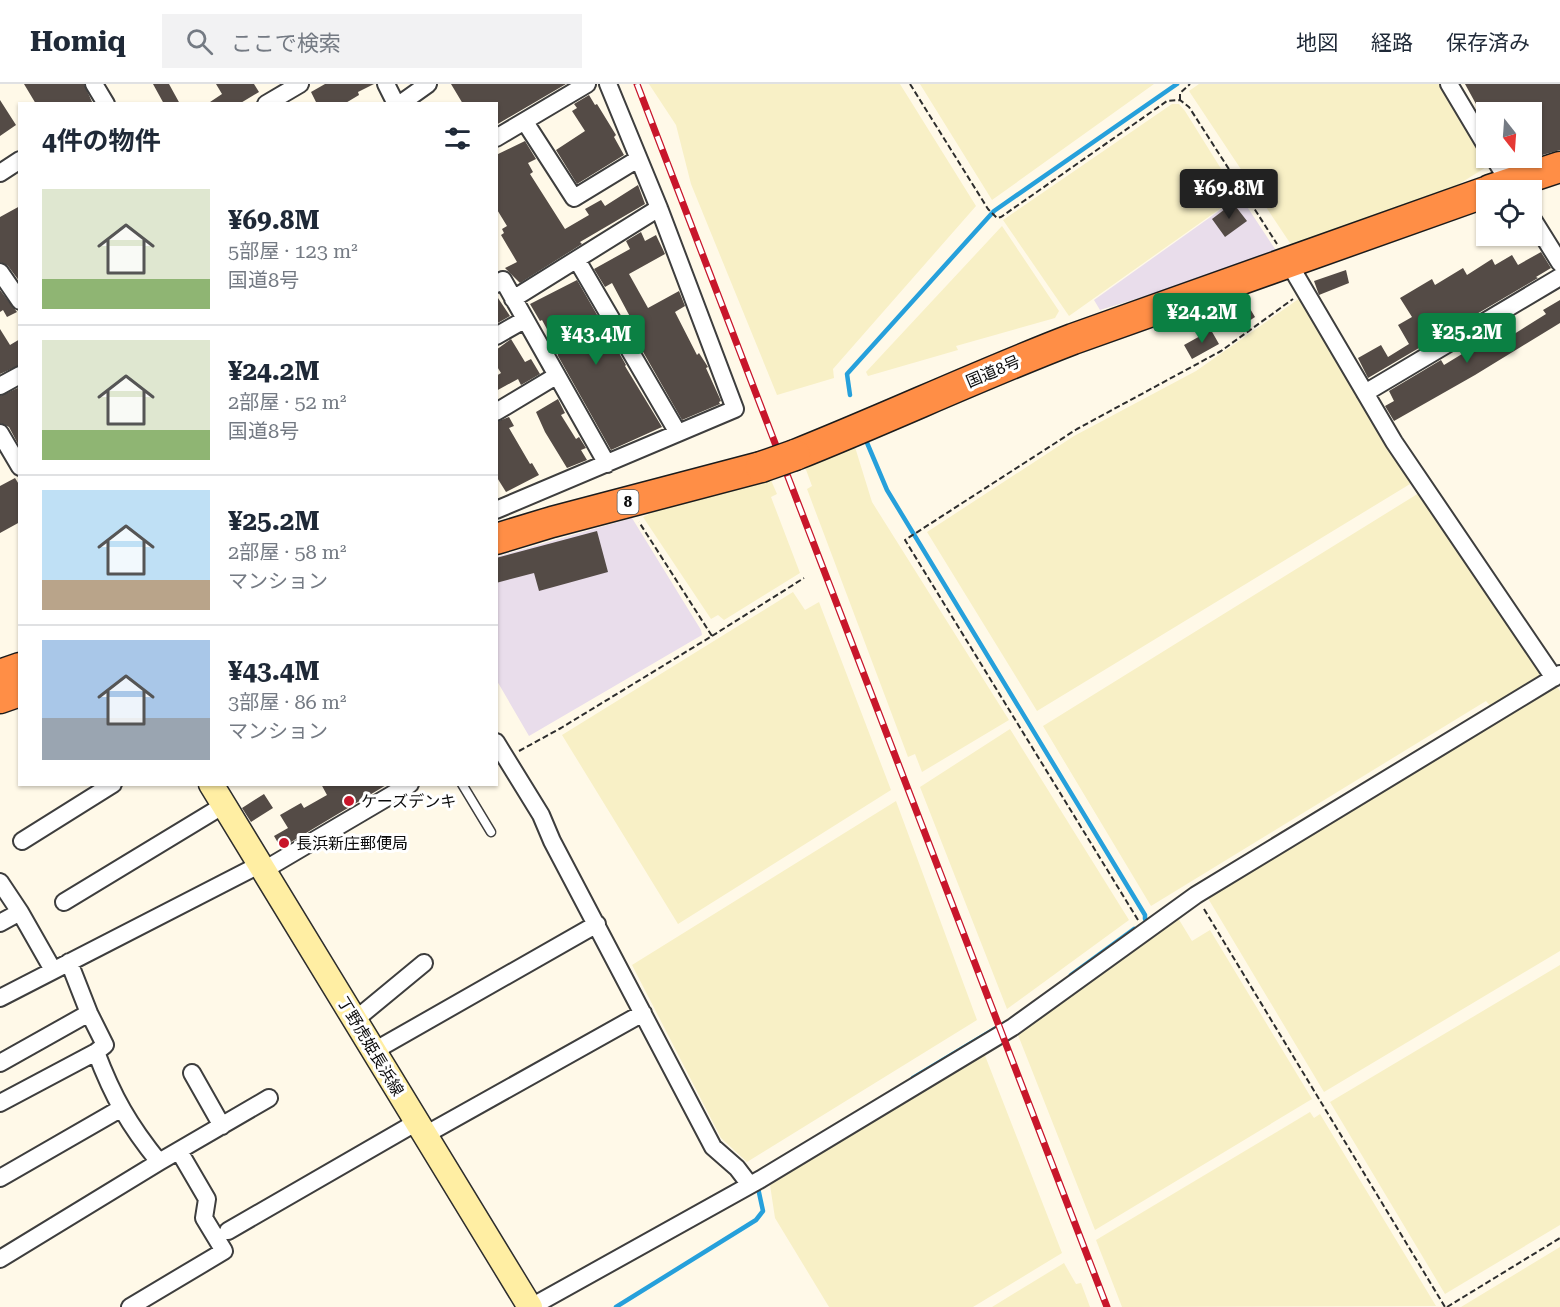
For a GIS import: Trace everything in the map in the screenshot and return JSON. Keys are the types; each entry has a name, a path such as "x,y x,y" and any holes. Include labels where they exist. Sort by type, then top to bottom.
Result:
{"highway":[{"name":"国道8号","path":"1523,180 1560,166"},
{"name":"国道8号","path":"498,538 760,467 795,455 868,426 1008,364 1288,262 1476,197"},
{"path":"0,675 18,669"},
{"path":"0,689 18,684"},
{"path":"0,698 18,692"}],"main road":[{"name":"丁野虎姫長浜線","path":"217,795 530,1307"}],"street":[{"path":"94,84 105,102"},
{"path":"270,102 300,84"},
{"path":"386,84 397,102"},
{"path":"401,102 428,84"},
{"path":"498,137 587,84"},
{"path":"498,509 735,409 659,208 608,84"},
{"path":"1449,84 1476,129"},
{"path":"525,122 574,198 638,159"},
{"path":"0,173 18,161"},
{"path":"513,299 659,208"},
{"path":"1542,234 1560,263"},
{"path":"577,260 678,434"},
{"path":"530,1307 750,1185 1013,1027 1196,895 1557,676 1394,442 1288,262"},
{"path":"0,272 18,298"},
{"path":"1365,393 1560,277"},
{"path":"498,278 513,299 607,464"},
{"path":"498,335 524,320"},
{"path":"0,386 18,376"},
{"path":"498,411 556,376"},
{"path":"0,433 18,464"},
{"path":"498,745 541,815 552,841 713,1147 737,1168 750,1185"},
{"path":"22,841 110,786"},
{"path":"0,998 262,867 406,786"},
{"path":"64,902 217,795"},
{"path":"0,882 53,970"},
{"path":"0,923 20,912"},
{"path":"374,1051 597,924"},
{"path":"0,1103 105,1045 69,962"},
{"path":"355,1020 424,963"},
{"path":"0,1063 89,1012"},
{"path":"228,1231 643,1013"},
{"path":"96,1052 120,1109 159,1162"},
{"path":"192,1073 222,1126"},
{"path":"0,1259 269,1098"},
{"path":"0,1178 120,1109"},
{"path":"130,1307 224,1251 204,1218 207,1199 179,1151"}],"lane":[{"path":"463,786 491,832"}],"path":[{"path":"910,84 995,217 1001,217 1167,101 1180,100 1189,107 1288,262"},
{"path":"1180,100 1180,93 1190,84"},
{"path":"1145,932 905,540 1077,429 1221,351 1305,291"},
{"path":"636,518 712,636"},
{"path":"506,758 561,728 804,578"},
{"path":"1196,895 1446,1307 1560,1238"}],"shaded area":[{"path":"649,84 900,84 976,206 833,369 834,378 777,395 691,184 676,125"},
{"path":"920,84 1154,84 992,200"},
{"path":"1199,84 1439,84 1476,146 1476,168 1485,168 1443,194 1292,246 1189,91"},
{"path":"1172,104 1179,104 1185,111 1238,196 1069,316 1003,220"},
{"path":"1240,196 1279,255 1100,310 1094,300"},
{"path":"1002,226 1059,311 1055,318 956,346 958,350 868,376 866,372"},
{"path":"1300,298 1415,481 1037,711 927,532 1074,436 1196,371"},
{"path":"855,447 872,502 1009,720 922,772 915,754 908,757 807,489 812,486 805,467"},
{"path":"770,478 777,494 771,497 800,573 724,620 718,615 711,619 643,517 661,508"},
{"path":"1419,493 1539,669 1539,680 1492,708 1486,701 1151,906 1043,726"},
{"path":"632,518 702,635 529,736 498,683 498,556"},
{"path":"793,592 805,610 819,602 891,790 678,924 562,735"},
{"path":"1556,685 1560,691 1560,951 1324,1092 1206,895"},
{"path":"1010,729 1129,920 1007,1009 920,787"},
{"path":"896,801 977,1020 747,1162 721,1138 632,965"},
{"path":"1178,918 1192,941 1210,930 1312,1099 1095,1230 1018,1035"},
{"path":"1560,965 1560,1225 1445,1294 1330,1102"},
{"path":"984,1053 1062,1253 973,1307 829,1307 775,1218 770,1185"},
{"path":"1310,1112 1314,1118 1320,1114 1436,1306 1122,1307 1096,1240"},
{"path":"1560,1247 1560,1307 1461,1307"},
{"path":"1064,1263 1076,1284 1081,1283 1090,1307 992,1307"}],"building":[{"path":"24,84 84,84 92,102 35,102"},
{"path":"153,84 169,84 179,102 163,102"},
{"path":"216,84 254,84 259,92 242,102 210,102 222,94"},
{"path":"325,84 374,84 358,92 359,95 347,102 316,102 311,92"},
{"path":"451,84 566,84 498,124 498,102 462,102"},
{"path":"1465,84 1560,84 1560,150 1542,155 1542,102 1476,102 1476,104"},
{"path":"589,95 616,135 614,137 624,155 577,184 556,150 585,131 572,111 577,108 574,104"},
{"path":"0,100 16,125 0,136"},
{"path":"525,141 536,159 528,163 533,172 530,174 565,229 589,215 585,209 601,200 605,206 638,185 645,204 580,242 582,244 520,283 505,268 517,262 501,235 504,233 502,229 507,226 498,211 498,154"},
{"path":"1233,203 1247,221 1225,237 1212,219"},
{"path":"18,207 18,279 8,266 0,262 0,217"},
{"path":"641,232 645,241 656,235 665,254 629,274 648,308 679,291 685,306 675,312 697,355 699,353 708,367 706,368 721,401 720,404 682,420 638,343 643,341 612,283 605,287 594,269 630,249 626,241"},
{"path":"1541,252 1551,268 1536,277 1538,278 1368,378 1358,358 1381,345 1388,357 1409,344 1398,325 1412,317 1400,298 1432,279 1435,285 1463,268 1467,275 1492,259 1495,265 1512,255 1518,265"},
{"path":"1346,270 1349,283 1319,295 1314,281"},
{"path":"577,280 662,427 611,450 558,356 559,351 542,320 540,321 530,304"},
{"path":"0,290 17,312 7,317 3,310 0,312"},
{"path":"498,298 510,316 498,323"},
{"path":"1560,300 1560,323 1394,421 1385,406 1394,401 1389,391 1441,360 1444,365 1462,354 1459,349 1503,323 1511,336 1546,314 1543,310"},
{"path":"1249,307 1255,317 1243,325 1237,315"},
{"path":"0,329 10,345 18,340 18,366 0,374"},
{"path":"1211,330 1219,344 1192,359 1184,345"},
{"path":"511,339 525,362 531,359 540,374 521,385 518,379 498,390 498,375 501,373 498,368 498,349"},
{"path":"18,388 18,444 9,427 0,423 0,396"},
{"path":"558,399 565,413 561,415 576,439 579,437 586,448 581,450 587,460 567,468 545,432 536,412"},
{"path":"509,417 514,426 509,428 539,475 506,492 498,479 498,421"},
{"path":"15,478 18,483 18,523 0,533 0,486"},
{"path":"597,531 608,572 539,591 534,573 498,582 498,557"},
{"path":"322,786 385,786 281,848 274,836 288,828 280,815 301,803 304,808 327,795"},
{"path":"264,794 273,808 251,822 242,808"}],"waterway":[{"path":"850,395 847,374 994,211 1177,84"},
{"path":"865,438 887,490 1145,915 1145,919"},
{"path":"1071,975 1134,929"},
{"path":"913,1078 998,1027"},
{"path":"616,1307 756,1220 763,1211 758,1188"}],"railway":[{"path":"637,84 1107,1307"}],"place":[{"name":"ケーズデンキ","path":"349,801"},
{"name":"長浜新庄郵便局","path":"284,843"}]}
